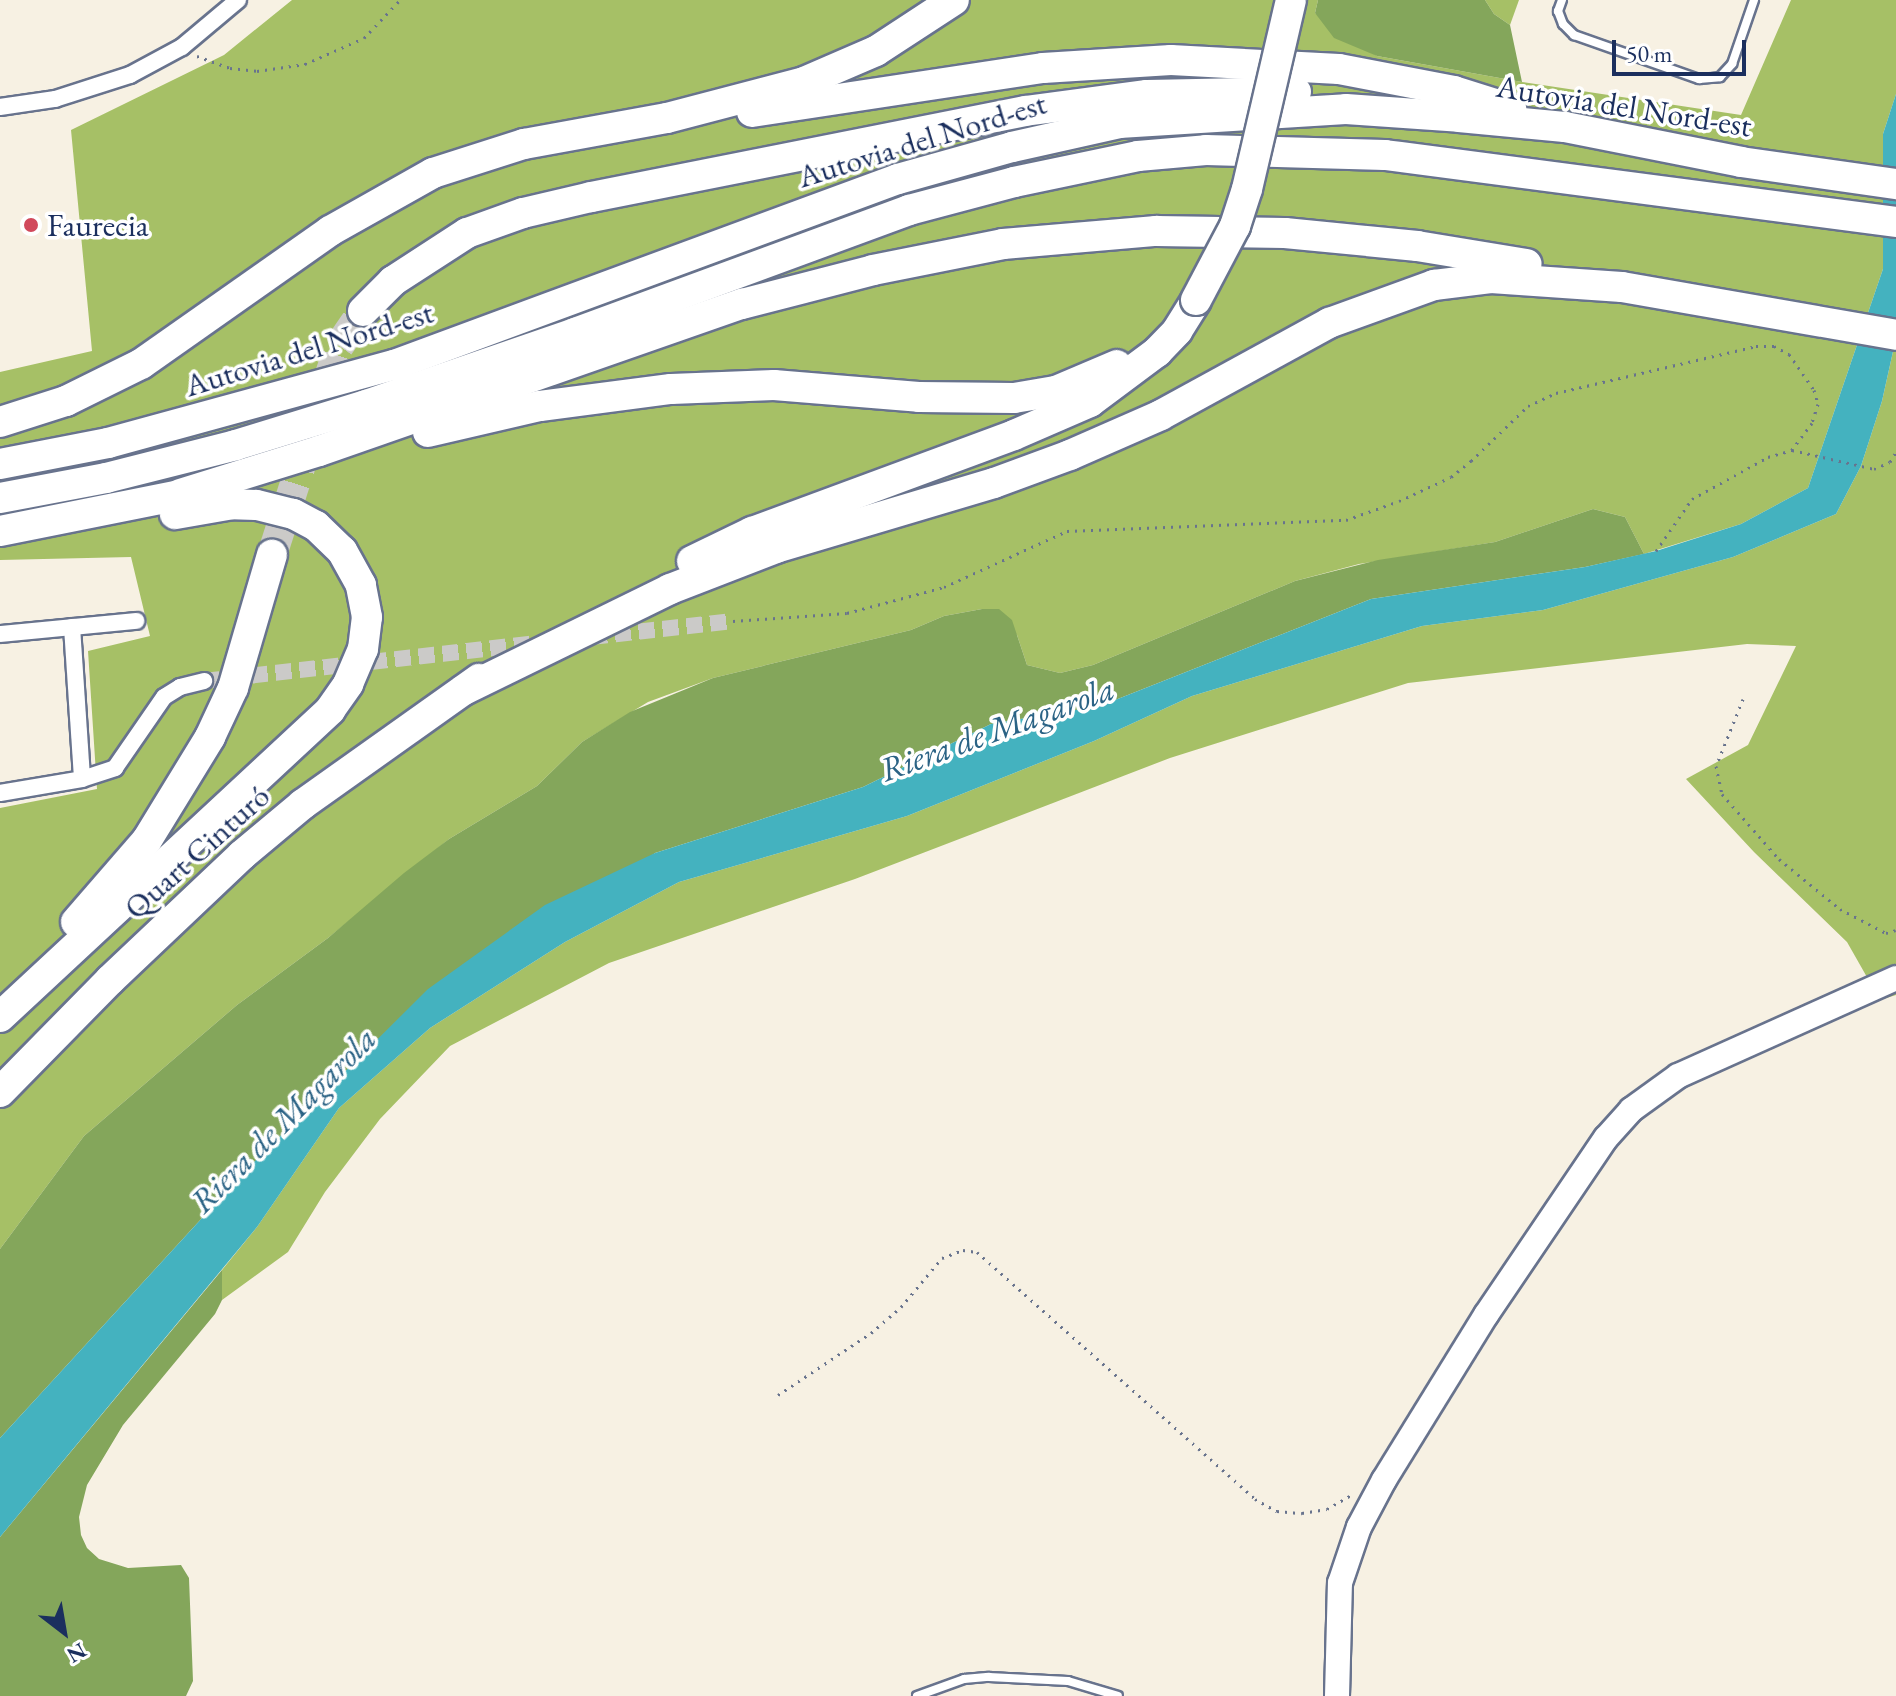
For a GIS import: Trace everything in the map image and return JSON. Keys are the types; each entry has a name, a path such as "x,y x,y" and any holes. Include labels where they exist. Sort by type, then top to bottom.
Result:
{"highway":[{"path":"0,422 66,401 141,364 330,231 433,173 524,144 667,118 804,82 839,69 897,40 954,0"},
{"path":"464,690 509,657 620,596 752,532 1014,435 1090,402 1157,352 1177,331 1235,226 1247,189 1291,0"},
{"path":"667,118 718,117 1043,68 1129,61 1217,60 1383,76 1454,91 1565,127"},
{"path":"363,311 393,281 438,249 467,233 523,213 867,140 1025,111 1147,95 1252,91 1360,95 1459,117"},
{"name":"Autovia del Nord-est","path":"0,464 108,443 394,365 898,179 1065,134 1119,123 1346,109 1459,117 1565,127 1741,162 1896,184"},
{"name":"Autovia del Nord-est","path":"0,498 106,478 236,445 366,405 561,338 909,210 1014,182 1138,156 1206,150 1370,153 1896,222"},
{"path":"180,494 319,451 742,304 873,270 1003,244 1156,231 1285,233 1417,246 1594,275 1622,287"},
{"path":"464,690 670,589 776,548 994,483 1070,455 1161,415 1329,323 1391,298 1434,285 1491,278 1622,287 1896,335"},
{"path":"10,530 180,494 226,488 412,436 540,406 616,394 774,385 982,400 1045,393 1082,382 1122,362 1196,300"},
{"path":"0,1017 330,710 354,670 367,625 361,585 342,551 316,526 275,508 233,504 61,534 10,530"},
{"path":"0,999 90,908 147,840 181,789 233,688 272,555"},
{"name":"Quart Cinturó","path":"0,1092 110,980 242,855 303,804 464,690"}],"main road":[{"path":"1337,1696 1340,1583 1348,1552 1384,1480 1539,1233 1606,1138 1631,1110 1659,1087 1896,978"}],"street":[{"path":"0,107 55,99 130,75 182,47 238,0"},
{"path":"0,634 136,621"},
{"path":"72,627 82,779"},
{"path":"0,793 82,779 115,768 164,697 180,687 204,681"}],"lane":[{"path":"1562,0 1558,11 1574,35 1699,79 1720,77 1732,64 1754,0"},
{"path":"917,1696 964,1679 989,1677 1068,1681 1118,1696"}],"path":[{"path":"182,47 230,68 257,71 305,64 364,38 400,0"},
{"path":"733,621 847,613 944,587 1067,531 1346,520 1399,501 1451,477 1510,420 1528,406 1556,393 1756,346 1774,346 1789,354 1814,390 1818,404 1812,423 1792,450"},
{"path":"1656,551 1692,499 1768,457 1792,450 1861,466 1884,467 1896,452"},
{"path":"1743,699 1716,766 1722,794 1779,859 1840,909 1886,933 1896,930"},
{"path":"778,1395 871,1333 901,1307 932,1266 952,1252 963,1250 977,1252 997,1268 1170,1420 1243,1491 1266,1506 1289,1513 1327,1509 1371,1483 1384,1480"}],"green space":[{"path":"292,0 1318,0 1315,13 1377,56 1522,82 1741,115 1791,0 1896,0 1896,94 1883,134 1883,269 1808,488 1741,524 1644,554 1625,517 1593,509 1495,542 1359,564 1295,581 1093,665 1060,673 1027,665 1017,635 982,609 944,616 911,630 713,678 648,702 582,742 537,786 449,839 328,938 237,1005 84,1136 0,1249 0,808 97,789 88,651 150,636 131,557 0,560 0,372 92,351 71,130 224,55"},
{"path":"1318,0 1485,0 1494,14 1510,25 1522,82 1377,56 1334,38 1315,13"},
{"path":"1485,0 1519,0 1510,25 1494,14"},
{"path":"1896,338 1896,995 1880,1000 1847,942 1754,852 1686,779 1748,745 1796,646 1747,644 1408,683 1170,758 855,879 609,963 450,1046 380,1119 325,1192 288,1252 222,1300 222,1270 257,1227 339,1108 430,1028 565,942 679,882 907,816 1094,741 1192,696 1422,626 1543,610 1733,557 1836,514 1861,466 1882,401"},
{"path":"1593,509 1625,517 1644,554 1585,567 1371,599 1100,706 991,724 863,787 655,853 248,1168 0,1438 0,1249 84,1136 237,1005 328,938 404,873 449,839 537,786 582,742 630,712 713,678 911,630 944,616 982,609 999,609 1012,620 1027,665 1060,673 1093,665 1295,581 1378,560 1495,542"},
{"path":"222,1270 222,1300 215,1314 123,1425 87,1485 79,1517 81,1535 87,1548 99,1559 128,1568 181,1565 189,1578 193,1681 186,1696 0,1696 0,1537"}],"water":[{"name":"Riera de Magarola","path":"1896,94 1896,338 1882,401 1861,466 1836,514 1733,557 1543,610 1422,626 1192,696 1094,741 907,816 679,882 565,942 430,1028 339,1108 257,1227 0,1537 0,1438 248,1168 428,989 545,905 655,853 863,787 991,724 1100,706 1371,599 1585,567 1656,551 1741,524 1808,488 1883,269 1883,134"}],"tunnel":[{"path":"272,555 339,346 363,311"},
{"path":"591,637 733,621"},
{"path":"204,681 540,643"}],"place":[{"name":"Faurecia","path":"31,225"}]}
